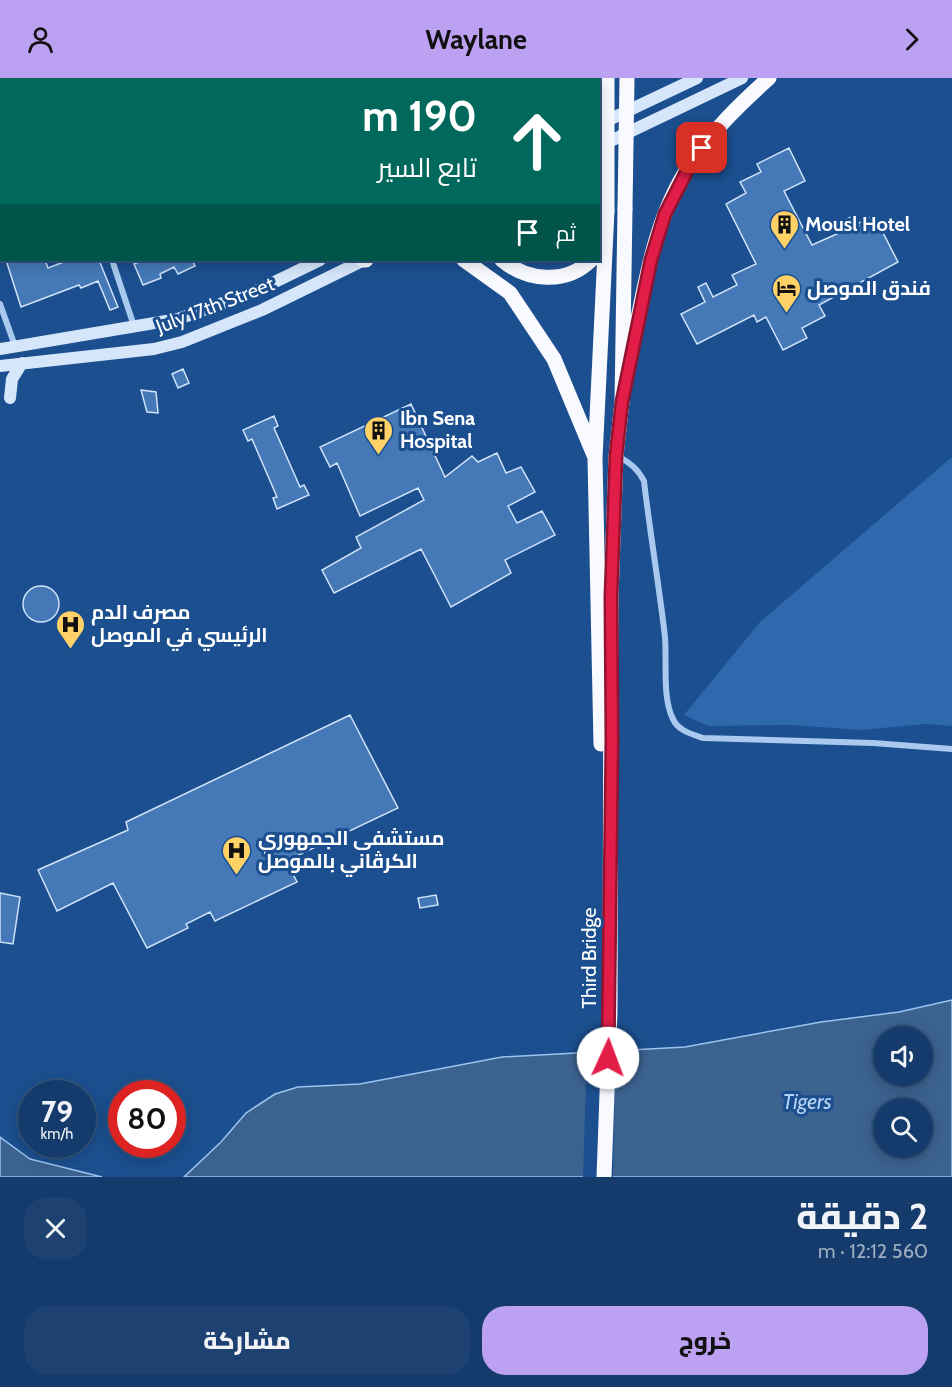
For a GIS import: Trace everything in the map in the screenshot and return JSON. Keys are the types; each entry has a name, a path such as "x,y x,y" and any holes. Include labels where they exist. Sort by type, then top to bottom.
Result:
{"highway":[{"path":"606,740 595,458 602,241 607,211 607,78"},
{"path":"622,402 627,78"},
{"path":"606,740 616,456 622,402 651,260 665,214 690,165 737,106 769,78"},
{"path":"465,261 510,293 554,360 595,458"},
{"path":"503,261 525,274 549,278 582,268 590,261"},
{"name":"Third Bridge","path":"594,1177 606,740"},
{"name":"Third Bridge","path":"604,1177 610,1011 606,740"}],"main road":[{"path":"600,124 697,78"},
{"path":"600,146 742,78"},
{"name":"July 17th Street","path":"0,349 178,319 254,292 318,261"},
{"name":"July 17th Street","path":"0,366 154,349 182,342 262,310 362,261"},
{"path":"254,292 262,310"},
{"path":"10,398 12,379 22,363"}],"street":[{"path":"112,261 134,326"},
{"path":"0,304 15,347"},
{"path":"616,456 640,472 644,481 665,639 665,673 670,712 673,721 682,729 703,738 873,743 952,749"}],"shaded area":[{"path":"952,457 952,726 926,724 860,730 792,725 708,726 684,715 760,622"}],"water":[{"name":"Tigers","path":"952,1000 952,1177 184,1177 221,1142 246,1113 275,1094 298,1087 360,1084 502,1057 685,1047 821,1022 899,1012"},
{"path":"0,1137 18,1150 18,1158 29,1158 102,1177 0,1177"}],"pier":[{"path":"616,1048 613,1177 583,1177 587,1050"}],"building":[{"name":"Mousl Hotel","path":"789,148 805,181 784,191 812,245 839,233 837,224 853,216 857,224 874,215 898,262 819,305 825,316 802,328 807,338 783,350 766,317 757,322 754,315 697,344 681,314 705,302 698,287 706,283 713,297 737,285 732,275 756,264 726,204 746,193 740,182 761,172 757,164"},
{"path":"6,261 45,261 48,268 66,261 99,261 118,307 110,310 98,281 81,288 79,285 21,307"},
{"path":"142,261 192,261 195,266 178,274 174,267 160,274 161,278 143,285 134,264"},
{"path":"183,369 189,383 178,388 172,374"},
{"path":"141,390 156,392 158,413 147,412"},
{"path":"411,404 445,477 472,456 478,462 497,453 506,473 521,467 535,492 508,506 517,523 542,511 555,535 505,560 511,573 451,607 421,549 334,593 322,570 361,548 356,537 424,500 418,488 360,516 337,463 330,467 320,447"},
{"path":"274,416 278,426 274,428 300,487 304,485 309,495 277,509 273,498 277,497 252,439 248,441 243,430"},
{"path":"41,586 54,591 59,604 54,617 41,622 28,617 23,604 28,591"},
{"path":"350,715 398,808 286,861 297,882 215,921 210,912 186,924 188,928 147,948 113,883 57,911 38,870 128,830 126,822"},
{"path":"0,893 20,897 13,944 0,942"},
{"path":"436,895 438,905 420,908 418,898"}],"place":[{"name":"Mousl Hotel","path":"784,250"},
{"name":"فندق الموصل","path":"786,314"},
{"name":"Ibn Sena Hospital","path":"379,456"},
{"name":"مصرف الدم الرئيسي في الموصل","path":"70,650"},
{"name":"مستشفى الجمهوري الكرڤاني بالموصل","path":"237,876"}],"route":[{"path":"608,1058 612,740 611,597 616,456 622,402 651,260 665,214 690,165 702,148"}]}
